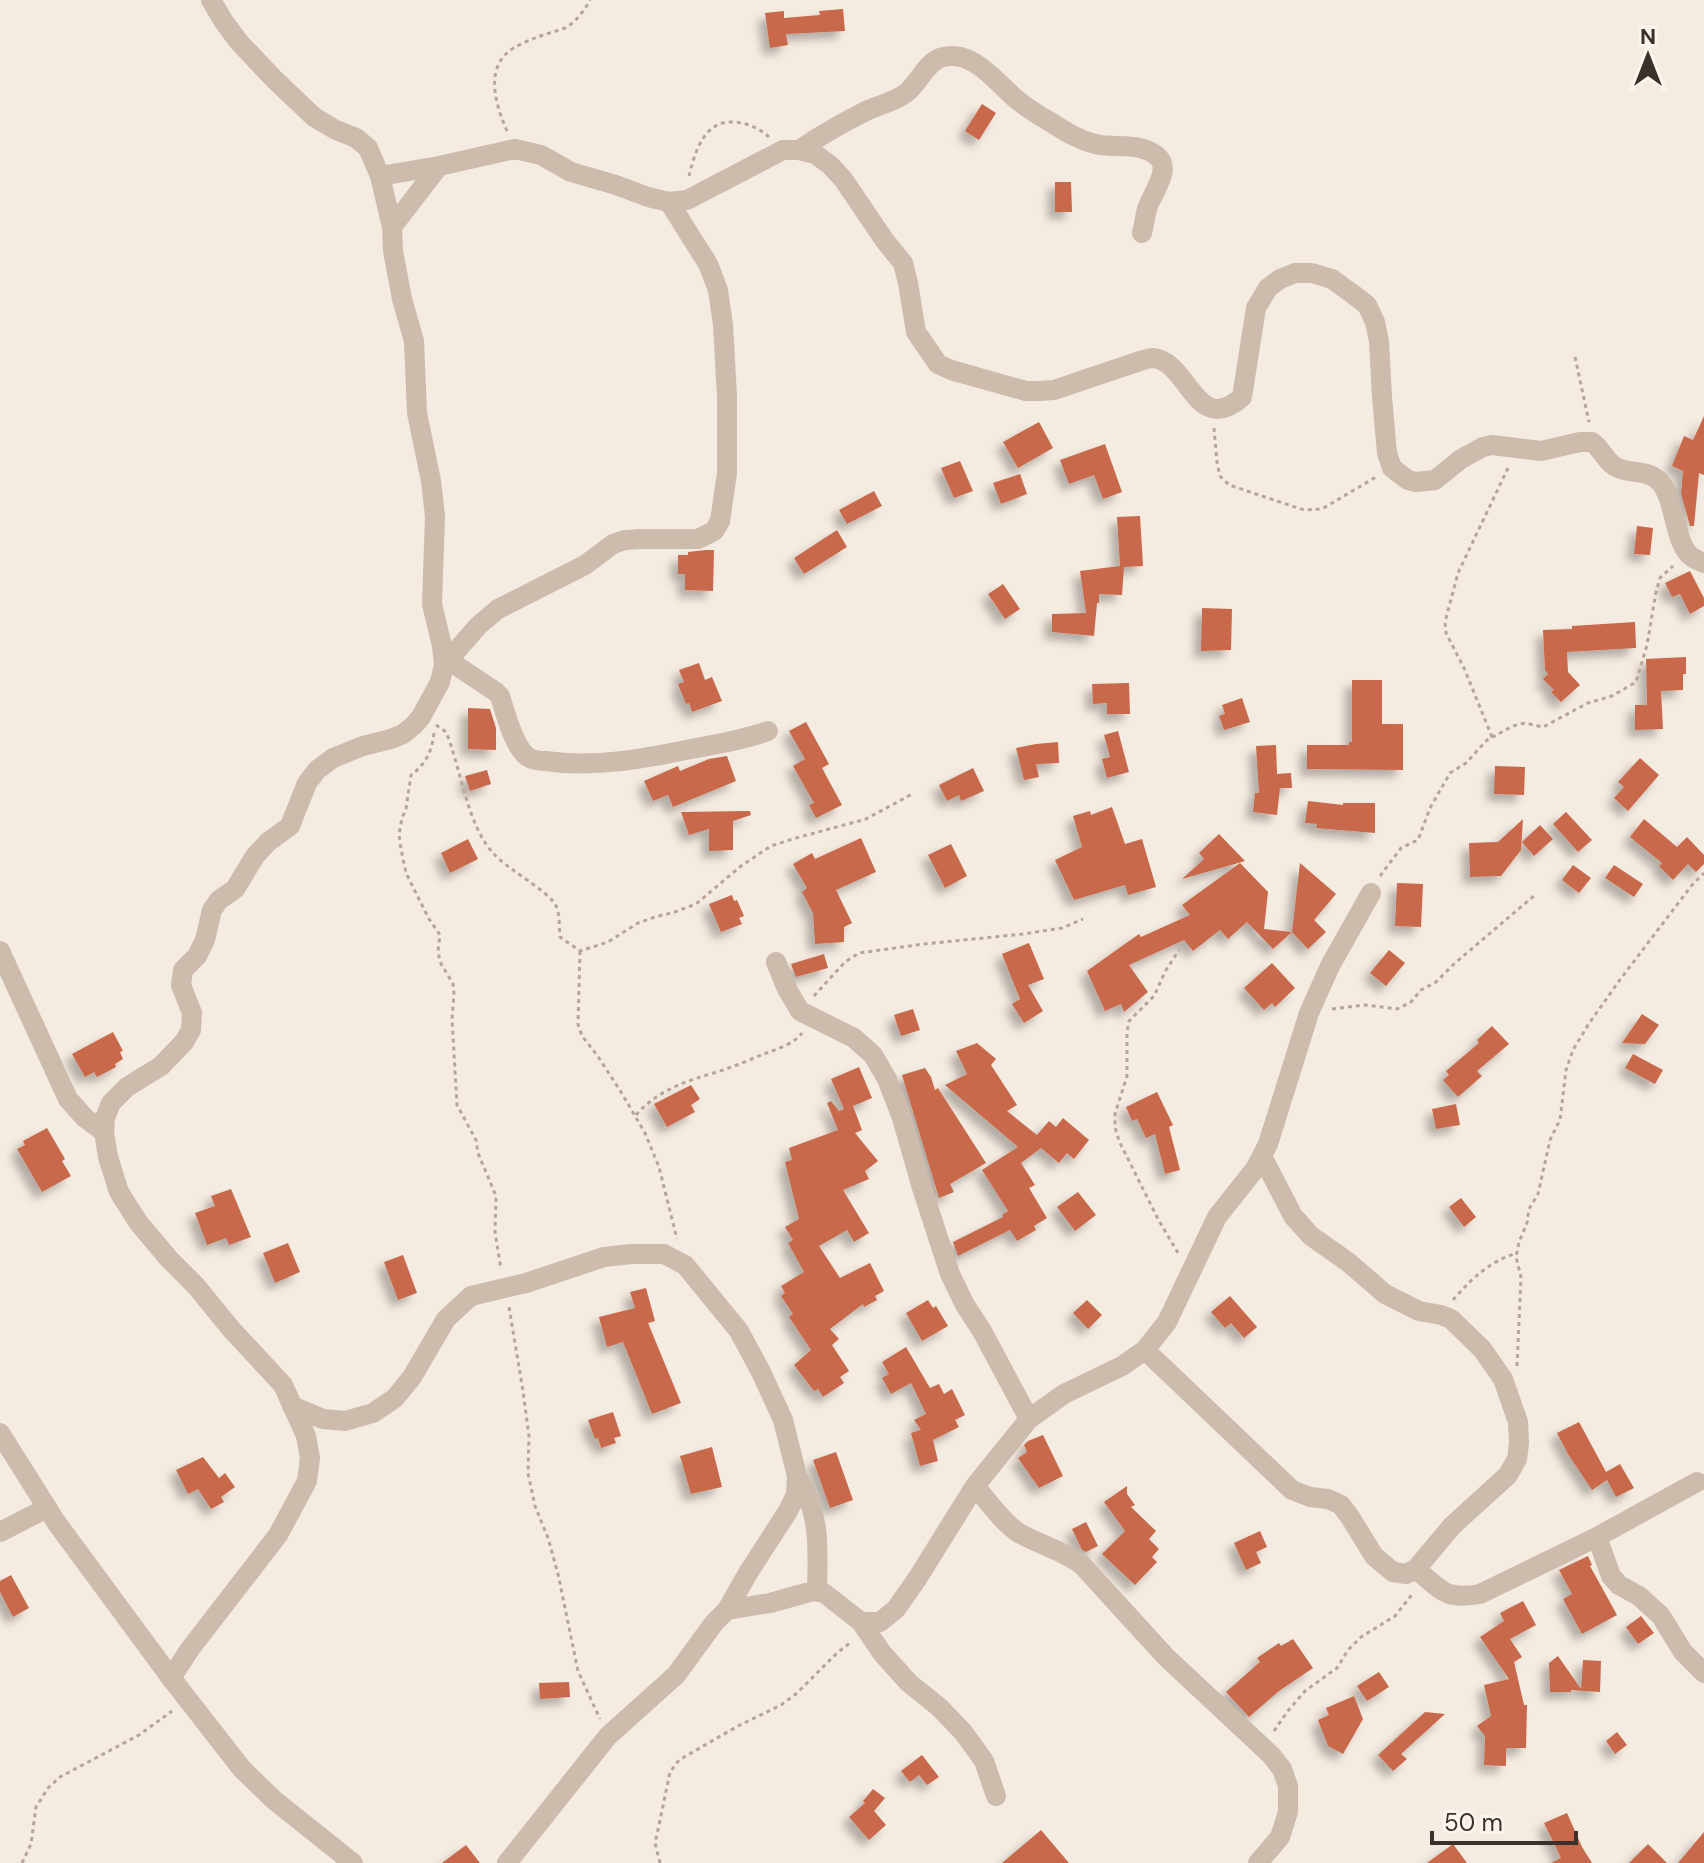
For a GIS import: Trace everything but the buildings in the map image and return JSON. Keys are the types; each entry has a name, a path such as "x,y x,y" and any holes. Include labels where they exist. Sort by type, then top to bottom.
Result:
{"street":[{"path":"211,0 252,58 314,117 356,138 368,148 380,176 392,227 402,299 414,341 417,413 435,516 432,604 446,662 500,696 518,744 524,754 536,760 572,765 631,761 742,740 768,731"},
{"path":"380,176 515,149 541,155 571,172 648,197 678,201 904,95 928,66 939,58 954,57 970,60 984,69 1018,101 1078,139 1098,145 1131,146 1161,160 1161,177 1148,206 1142,233"},
{"path":"791,150 815,154 843,179 903,263 916,332 938,364 951,370 1026,391 1039,391 1054,390 1154,358 1173,368 1192,393 1212,408 1224,409 1242,397 1256,308 1268,288 1295,273 1312,273 1332,279 1367,305 1375,322 1387,453 1392,468 1408,480 1435,480 1461,459 1492,445 1541,451 1592,442 1601,448 1609,463 1652,476 1661,483 1684,548 1696,558"},
{"path":"392,227 439,166"},
{"path":"171,1678 278,1535 307,1481 310,1458 306,1436 283,1385 169,1259 138,1222 119,1192 108,1157 105,1118 111,1103 127,1087 161,1066 184,1042 191,1030 192,1013 181,978 183,970 197,956 205,940 212,910 219,900 235,889 255,856 268,842 290,826 307,783 317,770 333,758 391,739 413,726 440,682 446,662 498,609 585,565 613,544 642,539 698,539 714,531 720,521 727,473 723,325 718,290 678,201"},
{"path":"864,1626 880,1622 896,1609 975,1486 1029,1419 1064,1394 1122,1366 1145,1350 1167,1322 1217,1217 1255,1169 1268,1144 1309,1013 1330,966 1371,893"},
{"path":"0,951 68,1099 85,1118 104,1132"},
{"path":"776,962 787,989 807,1014 854,1038 873,1055 887,1079 950,1274 1029,1419"},
{"path":"1262,1156 1293,1216 1311,1236 1385,1294 1419,1311 1451,1319 1482,1349 1503,1379 1518,1422 1517,1459 1508,1475 1452,1526 1421,1573"},
{"path":"292,1406 323,1419 345,1421 373,1413 395,1398 412,1377 446,1319 471,1296 526,1283 604,1257 631,1254 664,1254 685,1265 739,1331 761,1372 783,1420 797,1476 796,1494 788,1511 727,1610 676,1675 608,1736 507,1863"},
{"path":"1145,1350 1292,1490 1341,1505 1374,1556 1393,1572 1421,1573 1448,1595 1464,1597 1480,1594 1597,1537 1697,1482"},
{"path":"0,1433 47,1508 171,1678 242,1769 274,1800 353,1863"},
{"path":"797,1476 807,1492 815,1517 819,1545 817,1591"},
{"path":"975,1486 1018,1532 1068,1555 1082,1565 1166,1657 1282,1769 1288,1786 1288,1812 1280,1837 1258,1863"},
{"path":"0,1532 47,1508"},
{"path":"1597,1537 1611,1576 1661,1616 1683,1652 1704,1673"},
{"path":"727,1610 770,1603 802,1593 824,1593 864,1626 882,1653 909,1683 963,1732 984,1761 996,1796"}],"path":[{"path":"515,149 498,111 494,86 497,67 505,54 521,44 567,27 583,13 590,0"},
{"path":"678,201 699,143 712,128 727,122 744,123 791,150"},
{"path":"1575,357 1592,442"},
{"path":"1212,408 1220,476 1229,485 1304,510 1322,509 1392,468"},
{"path":"1492,737 1446,633 1445,622 1458,573 1516,449"},
{"path":"1371,893 1401,848 1418,840 1430,808 1450,773 1466,763 1492,737 1525,723 1543,727 1636,682 1660,578 1696,558"},
{"path":"580,951 560,937 557,907 548,896 492,853 469,806 446,732 434,723 432,748 422,767 411,775 400,827 401,849 406,873 440,935 440,962 453,984 457,1105 476,1140 478,1153 496,1196 495,1232 529,1436 528,1473 535,1506 558,1574 578,1671 608,1736"},
{"path":"580,951 608,942 638,923 696,904 741,866 771,846 866,819 914,793"},
{"path":"1509,1396 1518,1377 1521,1277 1516,1257 1529,1209 1538,1194 1550,1140 1560,1120 1566,1070 1573,1050 1619,981 1704,873"},
{"path":"1309,1013 1365,1005 1397,1009 1411,1002 1421,990 1436,982 1535,895"},
{"path":"635,1116 647,1102 692,1079 720,1071 800,1038 807,1014 845,962 859,953 1023,934 1062,928 1083,919"},
{"path":"1179,950 1154,996 1129,1021 1127,1076 1115,1114 1115,1127 1158,1219 1190,1274"},
{"path":"580,951 578,1024 582,1036 645,1133 659,1167 685,1265"},
{"path":"1441,1315 1461,1290 1483,1270 1517,1253"},
{"path":"1263,1748 1305,1691 1337,1668 1361,1637 1395,1616 1421,1573"},
{"path":"660,1863 655,1843 670,1772 679,1760 781,1705 864,1626"},
{"path":"22,1863 33,1836 36,1807 48,1788 60,1777 139,1735 186,1698"}]}
